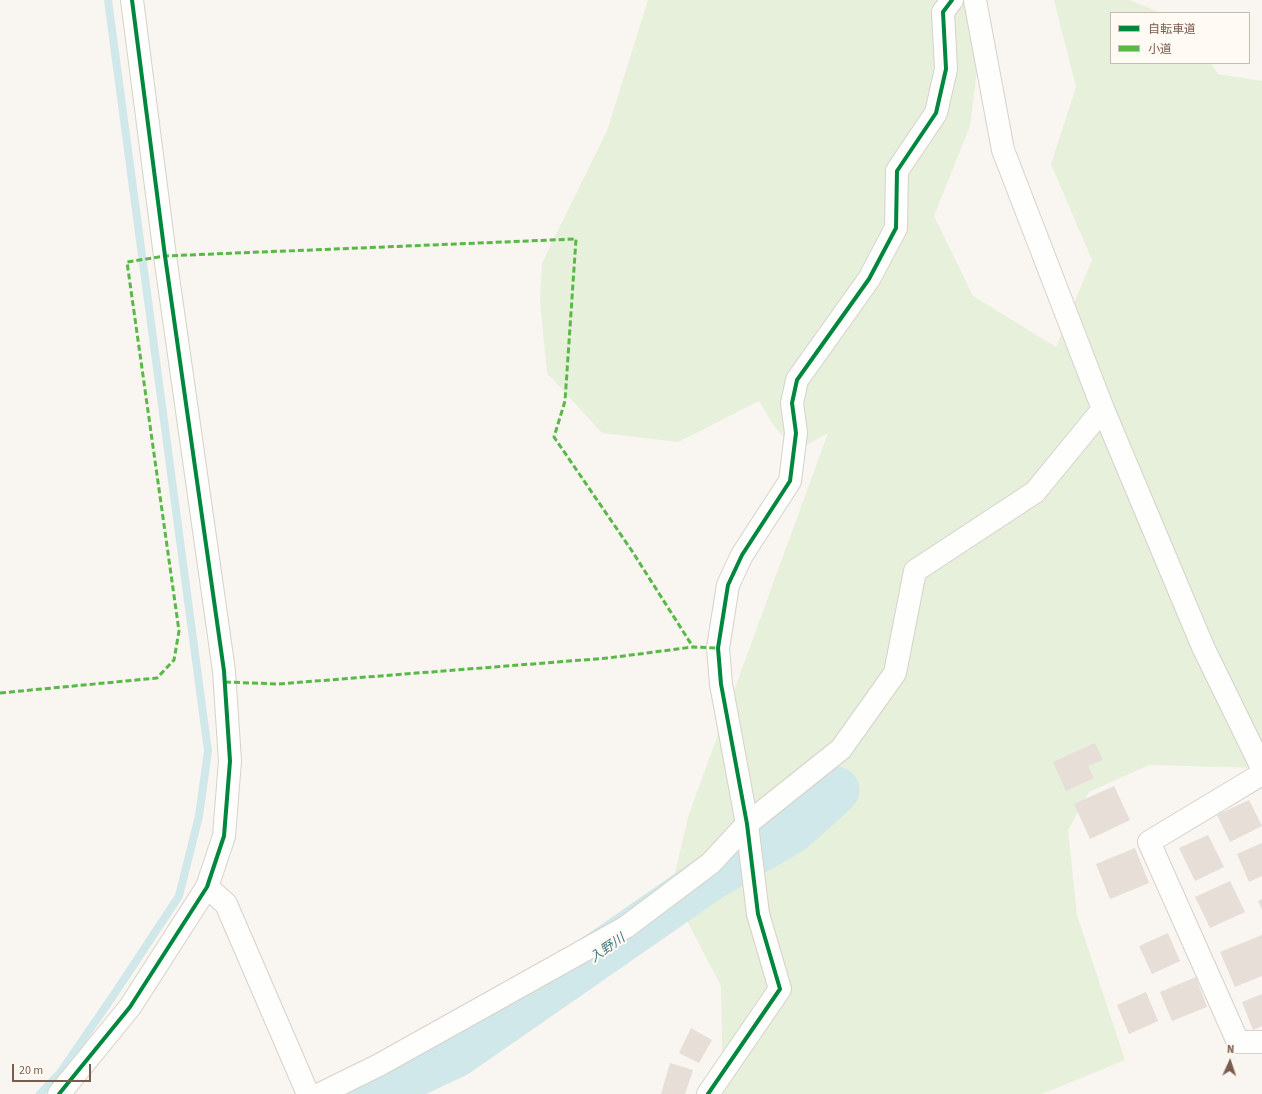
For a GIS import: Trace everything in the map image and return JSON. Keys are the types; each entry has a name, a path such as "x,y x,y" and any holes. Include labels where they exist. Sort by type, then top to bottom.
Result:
{"street":[{"path":"59,1094 130,1007 207,887 224,836 230,761 224,671 165,256 132,0"},
{"path":"708,1094 780,989 758,914 747,824 721,684 718,648 728,585 742,555 790,481 796,433 792,403 797,380 869,279 896,228 897,171 936,113 946,69 943,12 952,0"},
{"path":"975,0 1003,150 1103,409 1203,647 1262,768"},
{"path":"320,1094 379,1065 626,928 710,863 747,824 842,749 895,673 915,571 1035,492 1103,409"},
{"path":"1262,774 1149,842 1238,1042 1262,1042"},
{"path":"207,887 226,904 308,1094"}],"green space":[{"path":"648,0 986,0 970,126 934,216 973,296 1056,347 1092,260 1051,164 1076,87 1054,0 1129,0 1159,12 1110,12 1110,64 1212,64 1218,74 1262,81 1262,768 1149,765 1089,792 1068,830 1077,915 1125,1060 1042,1094 723,1094 721,986 685,917 673,881 689,814 828,433 796,451 774,426 759,401 678,442 602,433 547,373 540,301 542,263 607,131"}],"building":[{"path":"1095,743 1103,760 1088,766 1094,778 1066,791 1053,762"},
{"path":"1114,786 1130,820 1090,839 1074,804"},
{"path":"1249,800 1262,826 1230,842 1217,815"},
{"path":"1208,835 1224,867 1195,881 1179,848"},
{"path":"1262,843 1262,876 1249,882 1237,854"},
{"path":"1135,848 1149,883 1110,899 1096,864"},
{"path":"1230,881 1245,912 1210,928 1195,897"},
{"path":"1262,899 1262,910 1258,901"},
{"path":"1168,933 1180,961 1152,974 1139,946"},
{"path":"1262,935 1262,976 1235,987 1220,952"},
{"path":"1196,977 1207,1007 1172,1021 1160,992"},
{"path":"1146,992 1158,1021 1129,1034 1117,1005"},
{"path":"1262,994 1262,1026 1253,1030 1242,1002"},
{"path":"691,1028 712,1040 699,1063 679,1053"},
{"path":"670,1063 693,1070 685,1094 661,1094"}],"waterway":[{"path":"40,1094 60,1073 179,896 199,816 208,751 108,0"},
{"name":"入野川","path":"371,1094 456,1054 711,877 792,830 836,790"}],"marked path":[{"path":"0,693 157,678 174,660 179,631 127,262 165,256 576,239 565,401 554,437 632,551 693,647"},
{"path":"225,682 278,684 608,658 693,647 718,648"}],"cycle path":[{"path":"59,1094 130,1007 207,887 224,836 230,761 224,671 165,256 132,0"},
{"path":"708,1094 780,989 758,914 747,824 721,684 718,648 728,585 742,555 790,481 796,433 792,403 797,380 869,279 896,228 897,171 936,113 946,69 943,12 952,0"}]}
